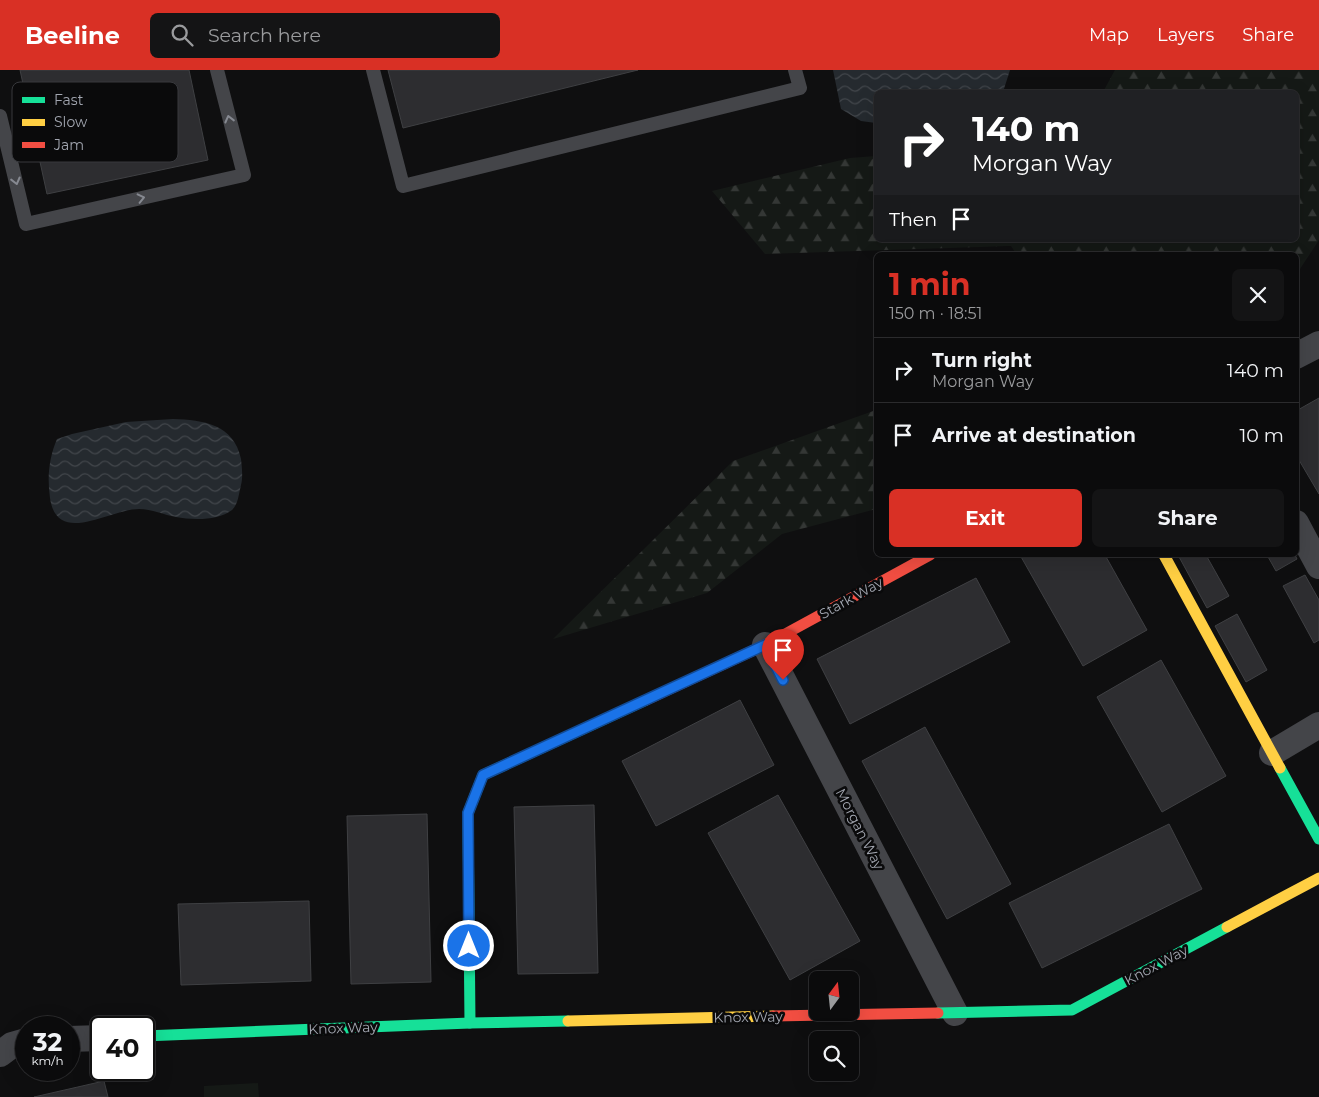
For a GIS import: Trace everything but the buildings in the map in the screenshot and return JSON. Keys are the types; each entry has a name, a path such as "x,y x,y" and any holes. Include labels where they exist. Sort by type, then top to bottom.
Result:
{"street":[{"path":"1299,354 1319,344"},
{"path":"1299,529 1319,566"},
{"name":"Stark Way","path":"470,1022 468,813 483,775 765,645 926,557"},
{"path":"1165,557 1319,838"},
{"name":"Morgan Way","path":"765,645 955,1013"},
{"path":"1272,753 1319,725"},
{"name":"Knox Way","path":"155,1036 470,1022 1072,1010 1319,878"},
{"path":"0,1054 15,1043"}],"lane":[{"path":"0,116 26,224 244,175 217,70"},
{"path":"373,70 403,186 800,88 795,70"}],"green space":[{"path":"1115,70 1319,70 1319,240 1299,270 1299,252 1015,252 1011,246 765,254 712,191 850,158 874,156 874,242 1299,242 1299,90 1104,90"},
{"path":"874,411 874,510 782,534 707,593 553,639 733,461"},
{"path":"258,1083 259,1097 204,1097 204,1086"}],"water":[{"path":"833,70 1010,70 1004,90 874,90 874,123 861,121 841,109"},
{"path":"173,419 195,421 216,426 232,438 241,459 242,482 236,505 232,510 212,518 190,519 139,509 86,522 74,523 63,520 55,513 50,498 49,475 50,460 57,439 126,422"}],"traffic: fast":[{"path":"470,1023 468,813 483,775 646,700"},
{"path":"1280,768 1319,839"},
{"path":"938,1013 1072,1010 1227,927"},
{"path":"155,1036 568,1021"}],"traffic: slow":[{"path":"1165,557 1280,768"},
{"path":"1227,927 1319,878"},
{"path":"568,1021 773,1016"}],"traffic: jam":[{"path":"646,700 765,645 926,557"},
{"path":"773,1016 938,1013"}],"route":[{"path":"469,946 468,813 483,775 765,645 783,680"}]}
